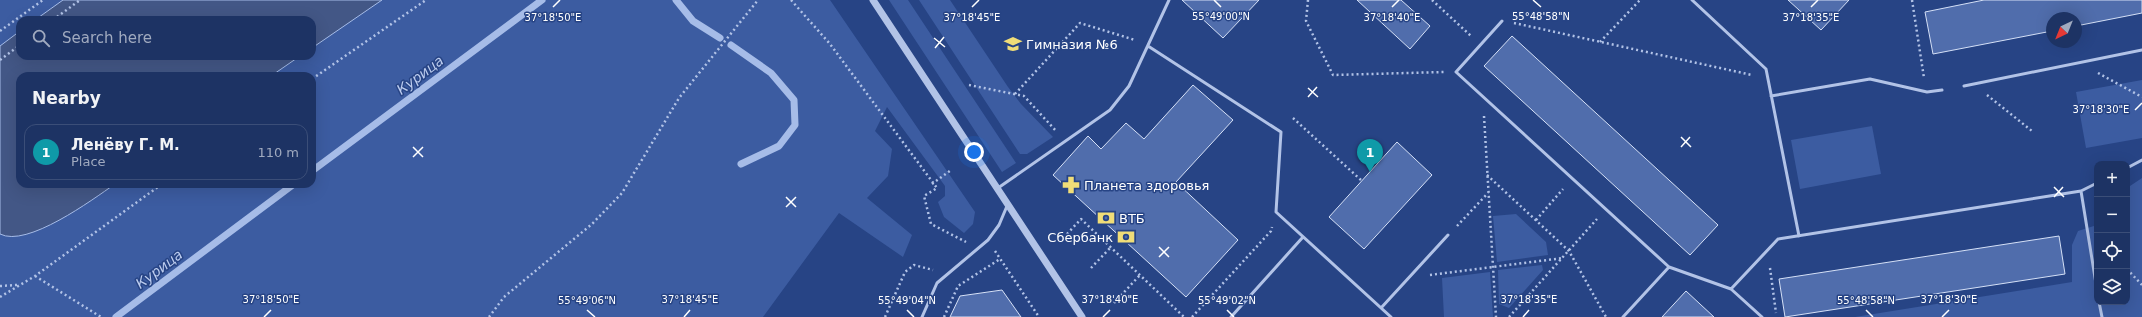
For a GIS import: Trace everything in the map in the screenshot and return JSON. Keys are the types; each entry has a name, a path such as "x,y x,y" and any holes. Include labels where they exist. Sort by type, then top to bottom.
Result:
{"street":[{"path":"873,0 1008,202 1082,317"}],"lane":[{"path":"998,188 1110,110 1129,86 1169,0"},
{"path":"1692,0 1766,68 1799,236"},
{"path":"1502,21 1456,72 1669,267 1732,289 1762,317"},
{"path":"1148,46 1281,132 1276,212 1391,317"},
{"path":"1964,86 2142,50"},
{"path":"1771,96 1870,79 1927,92 1942,90"},
{"path":"2130,166 2142,160"},
{"path":"1732,289 1778,239 2081,191 2094,184"},
{"path":"2081,191 2094,271"},
{"path":"922,317 938,283 988,240 1005,214 1008,202"},
{"path":"1381,308 1448,234"},
{"path":"1231,317 1302,237"},
{"path":"1623,317 1669,267"},
{"path":"2100,305 2102,317"}],"path":[{"path":"21,16 43,0"},
{"path":"59,16 80,0"},
{"path":"316,76 426,0"},
{"path":"489,317 504,297 592,224 622,193 679,98 758,0"},
{"path":"791,0 830,44 932,184 937,188 924,196 931,224 968,242 962,247"},
{"path":"1308,0 1306,20 1333,76 1456,72"},
{"path":"1432,0 1481,44"},
{"path":"1600,42 1640,0"},
{"path":"1912,0 1927,92"},
{"path":"0,31 16,19"},
{"path":"1502,21 1768,79"},
{"path":"1015,94 1080,23 1133,39"},
{"path":"0,60 16,48"},
{"path":"2094,60 2096,72 2142,97"},
{"path":"1973,84 2032,131"},
{"path":"969,85 1024,96 1066,141"},
{"path":"1482,95 1496,317"},
{"path":"1294,118 1362,181"},
{"path":"932,184 951,170"},
{"path":"1487,175 1569,251 1606,317"},
{"path":"1536,220 1573,178"},
{"path":"0,297 35,276 156,188"},
{"path":"1448,234 1488,193"},
{"path":"1509,317 1606,209"},
{"path":"1192,317 1271,231 1276,212"},
{"path":"1067,234 1081,219 1184,317"},
{"path":"988,240 1039,317"},
{"path":"1090,268 1111,247"},
{"path":"1767,251 1777,317"},
{"path":"1408,278 1563,258"},
{"path":"944,317 958,286 1000,259"},
{"path":"885,317 905,272 914,265 932,270 938,265"},
{"path":"2130,272 2142,285"},
{"path":"1114,303 1140,275"},
{"path":"35,276 101,317"},
{"path":"0,286 18,285"}],"shaded area":[{"path":"0,0 830,0 975,212 973,224 964,233 944,217 938,202 945,196 945,186 887,107 875,131 892,149 888,176 867,198 912,235 903,257 839,213 763,317 0,317"},
{"path":"63,0 382,0 316,45 316,16 41,16"},
{"path":"889,0 908,0 1016,163 1002,172"},
{"path":"919,0 950,0 1008,87 1021,104 1053,137 1027,154 1020,154"},
{"path":"16,34 16,60 294,60 277,72 16,72 16,188 109,188 76,211 42,229 12,237 0,234 0,46"},
{"path":"2142,80 2142,138 2086,148 2076,92"},
{"path":"1872,126 1881,174 1800,189 1791,140"},
{"path":"2142,178 2142,317 1855,317 2072,282 2072,245 2078,231 2094,226 2094,305 2130,305 2130,186"},
{"path":"1516,214 1546,242 1548,255 1497,262 1493,216"},
{"path":"1542,265 1543,270 1509,308 1499,304 1498,270"},
{"path":"1490,272 1493,317 1444,317 1442,278"}],"building":[{"path":"1182,0 1259,0 1223,38"},
{"path":"1357,0 1401,0 1430,26 1410,49"},
{"path":"1788,0 1849,0 1821,30"},
{"path":"1984,0 2142,0 2142,13 2082,25 2082,12 2046,12 2046,32 1933,54 1925,12"},
{"path":"1512,36 1718,225 1690,255 1484,66"},
{"path":"1193,85 1233,120 1176,182 1238,240 1186,297 1053,175 1088,136 1101,149 1126,123 1144,139"},
{"path":"1397,142 1432,175 1364,249 1329,217"},
{"path":"2059,236 2065,274 1785,317 1779,279"},
{"path":"1002,290 1021,317 950,317 960,296"},
{"path":"1686,291 1714,317 1662,317"}],"waterway":[{"name":"Курица","path":"316,168 542,0"},
{"path":"676,0 693,21 720,38"},
{"path":"731,45 771,73 794,100 795,125 779,146 741,164"},
{"name":"Курица","path":"116,317 289,188"}],"place":[{"name":"Гимназия №6","path":"1013,44"},
{"name":"Ленёву Г. М.","path":"1370,172"},
{"name":"Планета здоровья","path":"1071,185"},
{"name":"ВТБ","path":"1106,218"},
{"name":"Сбербанк","path":"1126,237"}]}
